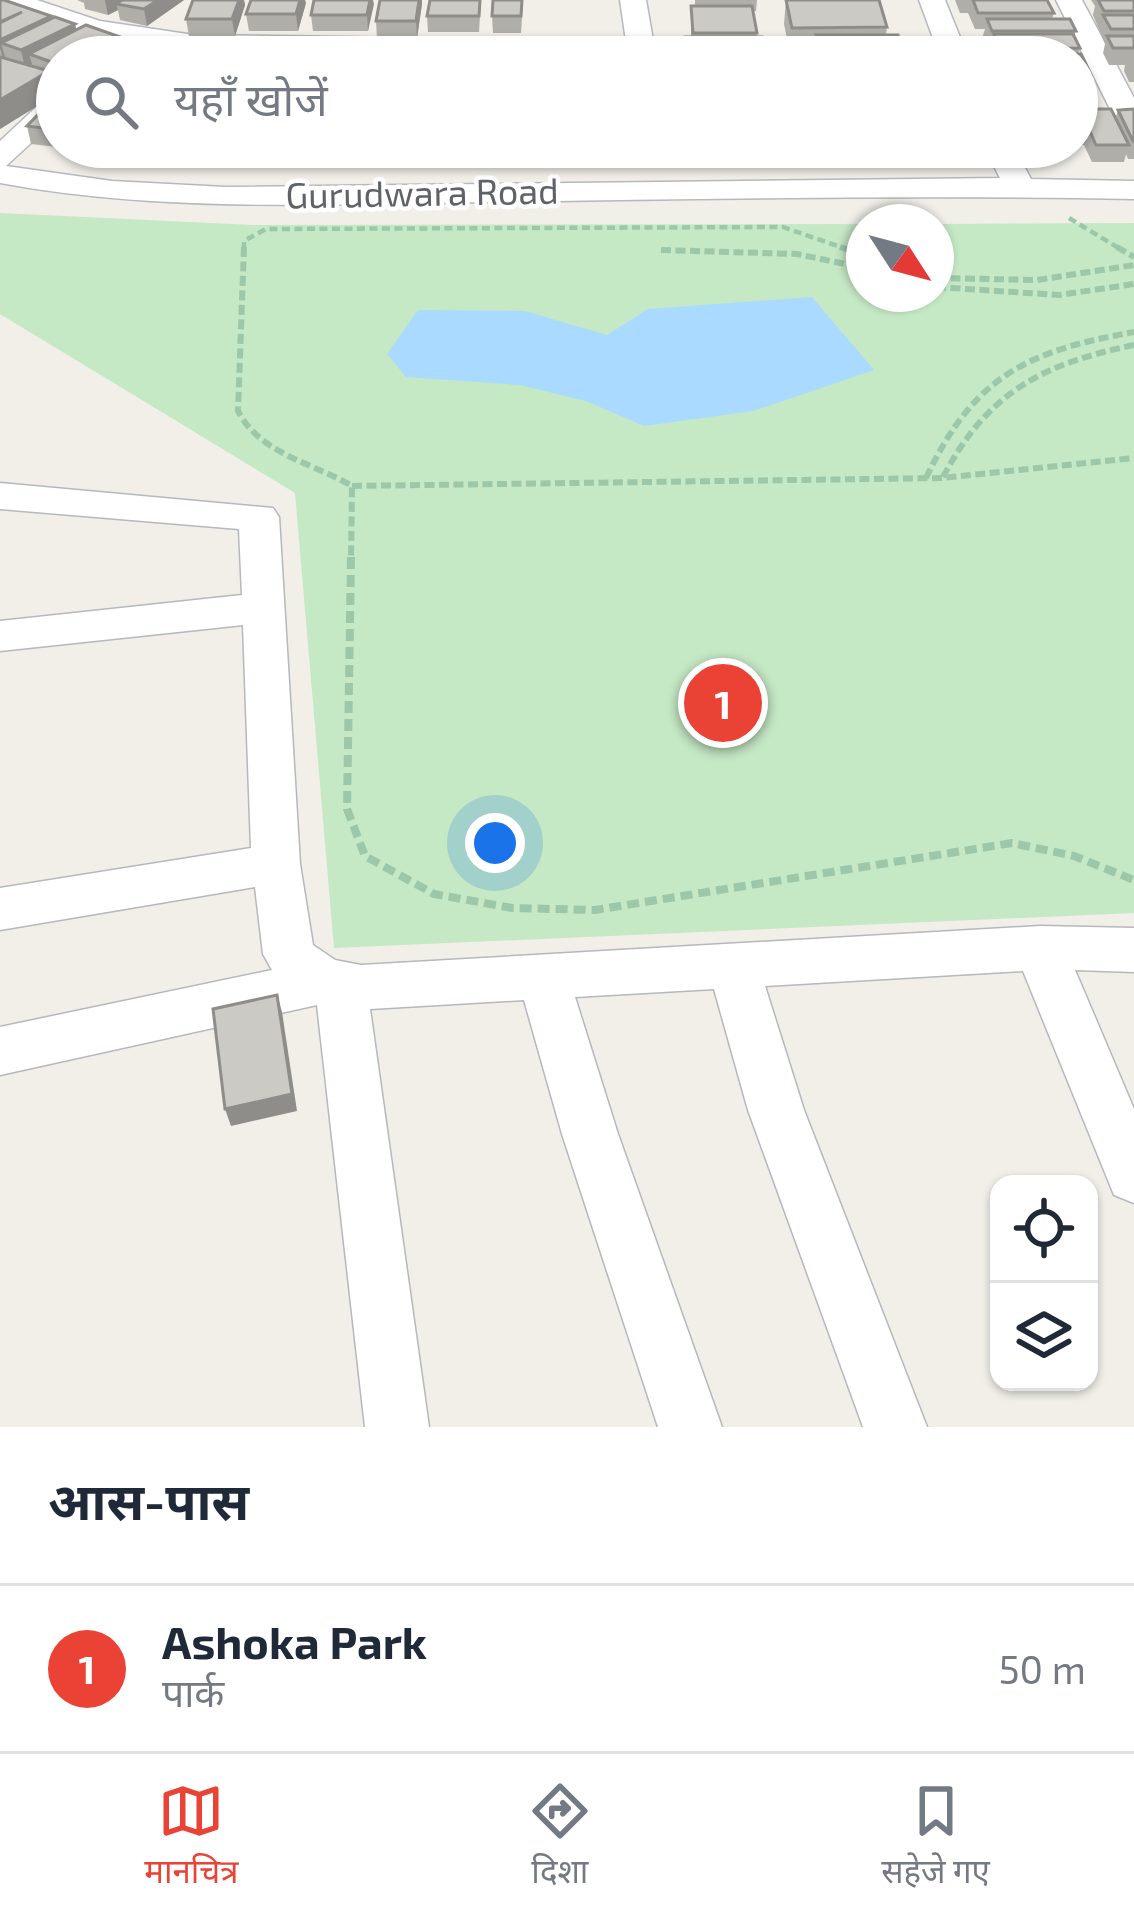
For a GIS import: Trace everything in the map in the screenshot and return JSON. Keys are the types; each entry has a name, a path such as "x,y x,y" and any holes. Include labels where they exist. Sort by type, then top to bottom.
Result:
{"street":[{"path":"10,0 97,28 149,36"},
{"path":"633,0 642,36"},
{"path":"932,0 946,36"},
{"path":"1069,0 1087,36"},
{"path":"1098,56 1125,109"},
{"path":"0,158 36,124"},
{"path":"1010,168 1020,187"},
{"name":"Gurudwara Road","path":"0,174 74,186 200,196 664,178 1134,190"},
{"path":"0,496 259,517 276,864 289,953 301,968 333,984"},
{"path":"0,636 262,608"},
{"path":"0,909 276,864"},
{"path":"0,1051 333,984 1040,948 1134,950"},
{"path":"1040,948 1134,1176"},
{"path":"734,966 776,1110 895,1427"},
{"path":"542,974 590,1134 690,1427"},
{"path":"333,984 397,1427"}],"path":[{"path":"1065,216 1134,261"},
{"path":"846,248 784,226 257,230 244,241 238,411 242,425 276,451 329,470 352,486 942,478 1134,458"},
{"path":"661,250 796,254 846,264"},
{"path":"954,278 1036,280 1134,261"},
{"path":"954,288 1059,295 1134,284"},
{"path":"926,478 955,417 981,387 1057,347 1134,332"},
{"path":"942,478 964,436 1011,390 1064,361 1134,345"},
{"path":"352,486 347,808 364,856 434,894 512,908 596,910 1012,843 1074,856 1134,880"}],"green space":[{"path":"0,213 253,225 846,224 846,312 954,312 954,224 1134,223 1134,913 334,948 295,493 0,314"}],"water":[{"path":"812,297 874,370 753,411 644,426 586,401 520,385 406,377 387,354 418,310 525,311 607,335 648,309"}],"building":[{"path":"0,0 51,16 0,40 0,23 22,12 0,22"},
{"path":"158,0 144,9 116,4"},
{"path":"193,0 239,0 232,19 186,19"},
{"path":"251,0 300,0 296,14 246,14"},
{"path":"314,0 370,0 367,15 311,15"},
{"path":"380,0 419,0 416,21 376,21"},
{"path":"430,0 480,0 479,16 427,16"},
{"path":"493,0 522,0 521,16 492,16"},
{"path":"786,0 879,0 887,27 792,28"},
{"path":"973,0 1047,0 1054,13 978,13"},
{"path":"1098,0 1134,0 1134,11 1104,11"},
{"path":"691,6 752,6 757,33 693,33"},
{"path":"1103,15 1134,15 1134,29 1111,29"},
{"path":"55,17 75,24 50,36 36,36 36,43 21,50 1,43"},
{"path":"987,19 1070,19 1076,31 992,31"},
{"path":"86,25 117,36 64,36"},
{"path":"994,34 1074,36 995,36"},
{"path":"1107,36 1134,36 1134,48 1113,48"},
{"path":"0,57 36,67 36,79 0,100"},
{"path":"1098,109 1111,109 1129,145 1098,145"},
{"path":"1134,109 1134,141 1133,141 1118,110"},
{"path":"277,995 292,1094 225,1109 213,1009"}],"place":[{"name":"Ashoka Park","path":"723,703"}]}
